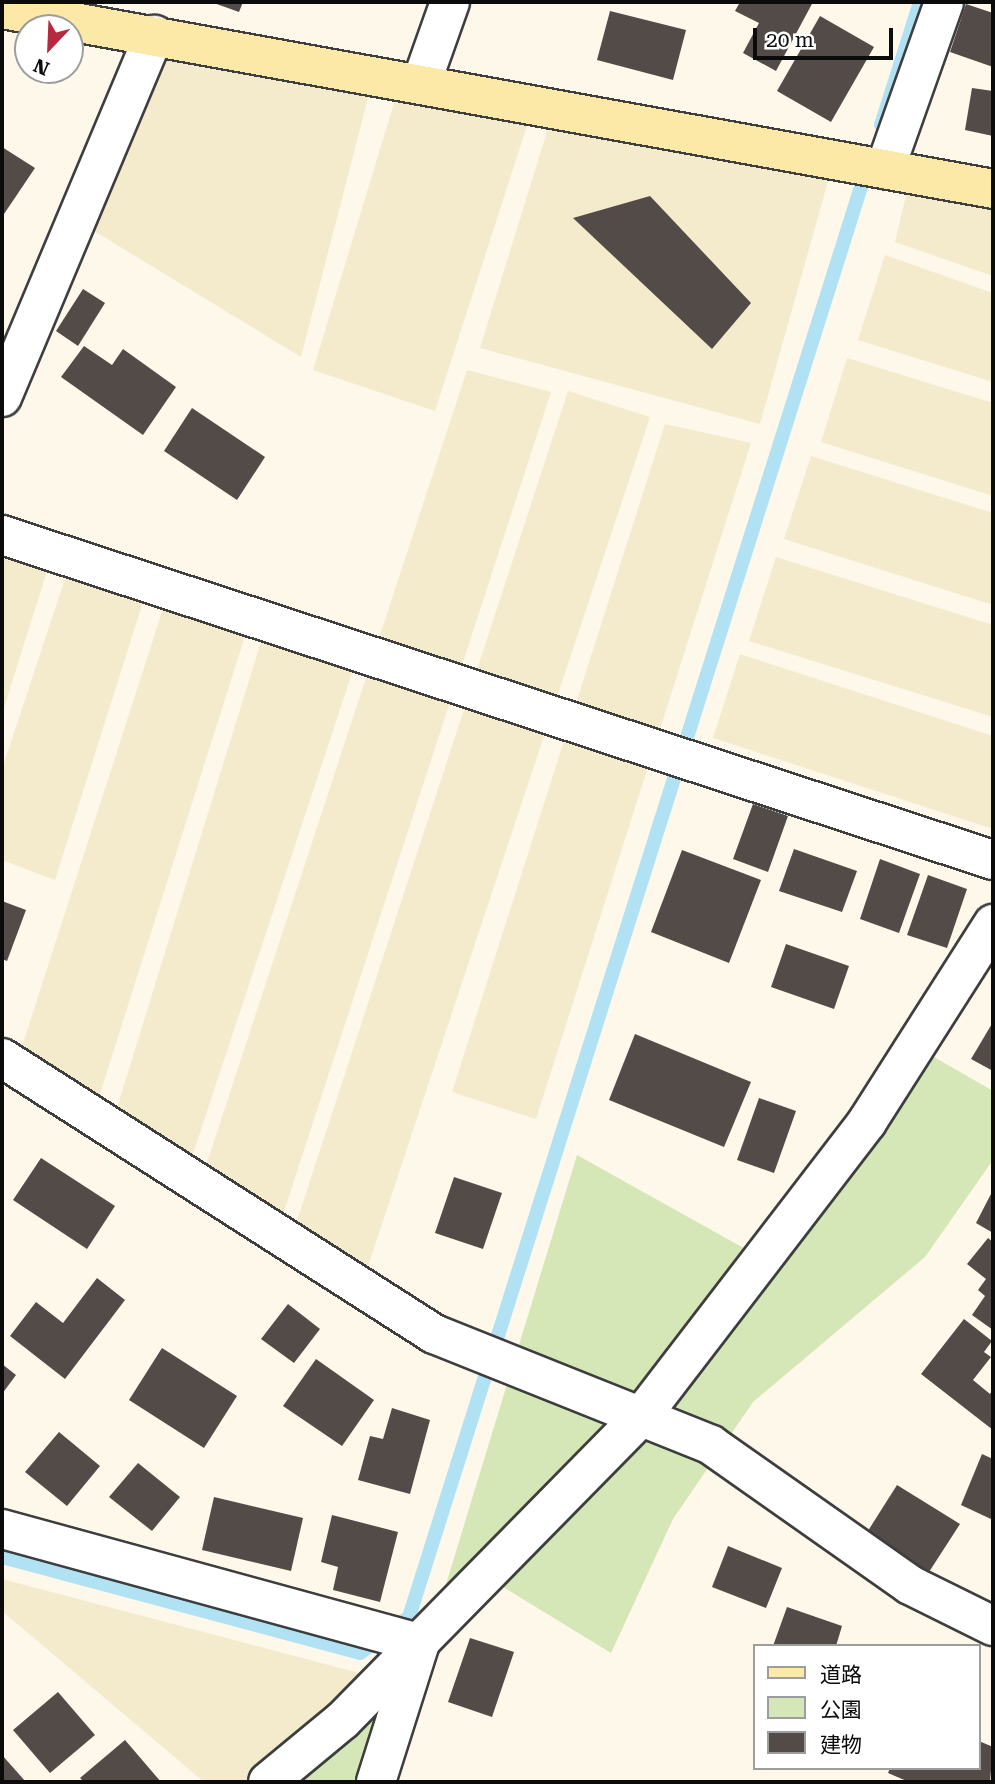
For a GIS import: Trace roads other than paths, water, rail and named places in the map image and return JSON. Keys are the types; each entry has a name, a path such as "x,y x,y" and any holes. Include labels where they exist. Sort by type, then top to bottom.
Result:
{"street":[{"path":"421,84 450,2"},
{"path":"885,169 944,2"},
{"path":"2,9 993,189"},
{"path":"2,397 154,35"},
{"path":"2,535 993,860"},
{"path":"268,1782 343,1720 640,1418 867,1122 993,924"},
{"path":"2,1058 434,1334 711,1445 910,1585 993,1626"},
{"path":"2,1529 420,1643"},
{"path":"376,1782 420,1643"}],"waterway":[{"path":"881,125 920,2"},
{"path":"2,1557 360,1653 409,1617 867,168"}]}
